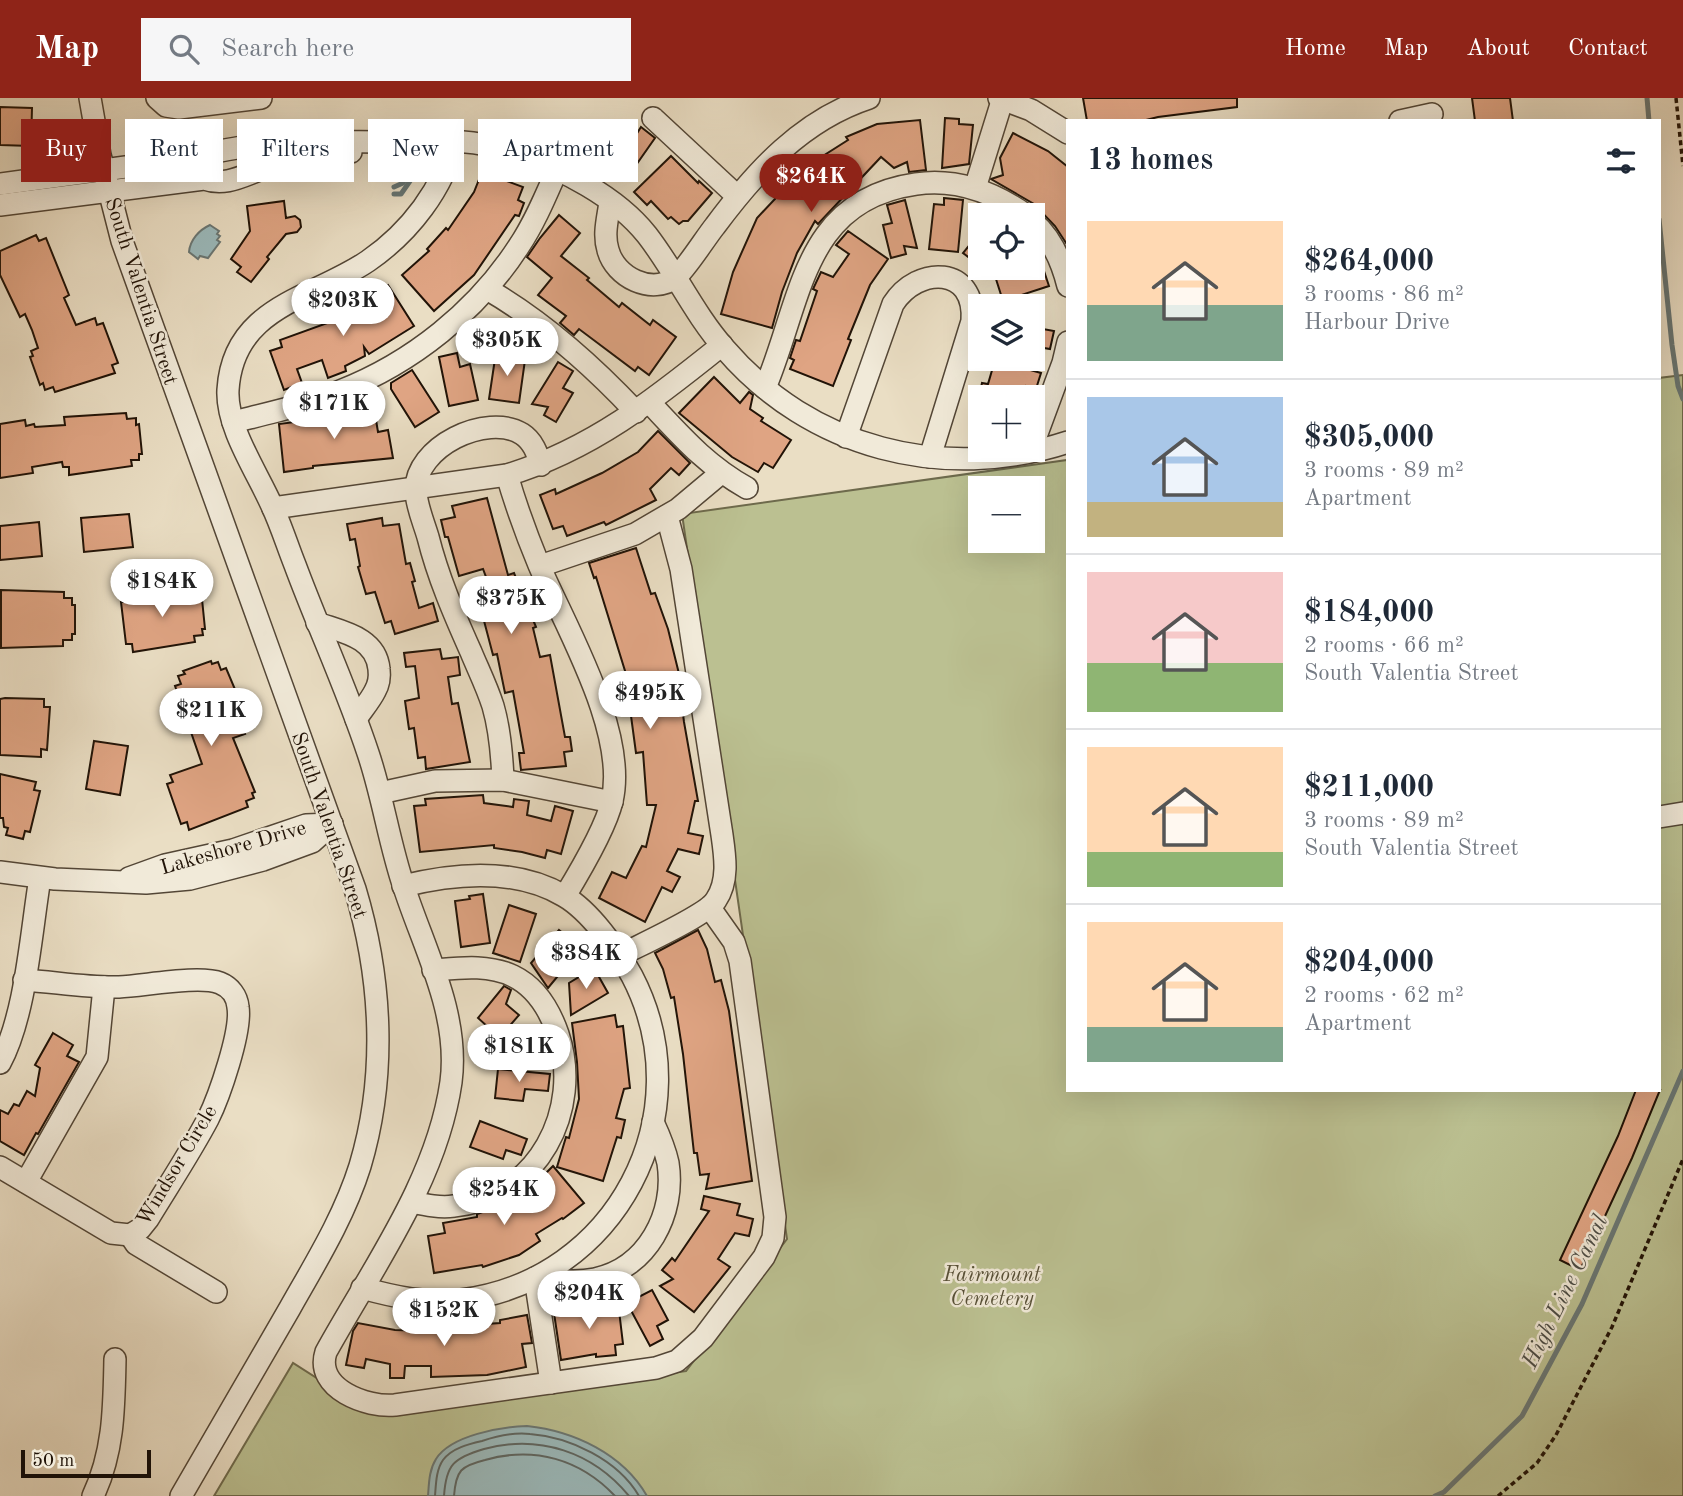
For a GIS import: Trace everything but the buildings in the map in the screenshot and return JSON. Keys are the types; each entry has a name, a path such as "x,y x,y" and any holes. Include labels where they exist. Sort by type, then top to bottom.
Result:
{"street":[{"name":"South Valentia Street","path":"90,98 94,119"},
{"path":"157,98 166,106 179,108 261,98"},
{"path":"610,202 606,236 610,256 619,269 642,283 655,283 676,277 737,196 771,159 801,133 836,111 869,98"},
{"path":"975,188 1001,98 1031,110 1066,132"},
{"path":"1406,119 1432,111"},
{"path":"653,118 737,196"},
{"path":"0,184 53,182"},
{"path":"0,205 98,182"},
{"name":"South Valentia Street","path":"107,182 130,266 332,824 365,927 377,997 376,1075 366,1140 351,1190 327,1242 181,1496"},
{"path":"440,182 418,214 392,242 350,272 275,309 251,329 238,350 228,394 233,422 273,508 356,719 380,793 403,886 445,1005 450,1030 451,1080 435,1143 412,1202 327,1352 324,1363 332,1383 363,1401 387,1406 656,1368 686,1355 703,1338 758,1265 773,1238 775,1210 740,961 734,942 710,908"},
{"path":"233,422 319,399 376,375 437,335 487,289 519,246 551,182"},
{"path":"577,182 610,202 644,232 722,345 765,388 806,416 846,437 894,451 930,457 968,458"},
{"path":"765,388 809,266 820,243 841,216 854,205 870,196 902,186 938,182 975,188 1003,203"},
{"path":"1045,235 1066,280"},
{"path":"846,437 899,295 914,282 939,276 956,280 963,287 973,311 970,330 930,457"},
{"path":"487,289 546,327 721,473 747,488"},
{"path":"273,508 415,490 508,475 541,465 590,441 643,407 722,345"},
{"path":"1045,412 1066,350"},
{"path":"503,780 493,705 439,577 415,490 428,460 456,437 473,430 509,428 523,435 534,445 541,465"},
{"path":"1045,447 1066,442"},
{"path":"540,566 635,534 667,516 721,473"},
{"path":"508,475 540,566 598,697 612,756 612,802 565,897"},
{"path":"621,956 710,908 720,893 725,859 681,569 667,516"},
{"path":"317,623 361,639 375,653 379,682 356,719"},
{"path":"380,793 435,781 503,780 612,802"},
{"path":"1661,817 1683,813"},
{"name":"Lakeshore Drive","path":"0,872 40,878 121,880 165,865 220,863 306,825 332,824"},
{"path":"362,1289 407,1299 443,1301 496,1293 535,1278 575,1252 609,1219 637,1177 653,1122 656,1081 653,1037 643,1000 621,956 593,922 565,897 523,880 498,876 455,876 403,886"},
{"path":"0,1063 14,1029 40,878"},
{"path":"412,1202 441,1207 457,1206 478,1201 505,1189 526,1172 546,1147 557,1127 564,1100 565,1072 561,1043 550,1014 533,992 512,976 496,970 433,970"},
{"name":"Windsor Circle","path":"0,1167 104,1230 118,1235 130,1235 140,1229 207,1120 219,1093 234,1040 239,1009 236,997 230,989 219,983 104,987 24,979"},
{"path":"26,1182 97,1057 104,987"},
{"path":"535,1278 575,1281 606,1276 624,1268 649,1245 662,1222 669,1187 666,1155 653,1122"},
{"path":"130,1235 136,1244 216,1292"},
{"path":"535,1278 551,1383"},
{"path":"93,1496 105,1466 112,1434 115,1359"}],"path":[{"path":"1676,98 1683,166"},
{"path":"1498,1496 1536,1463 1556,1436 1612,1327 1683,1159"}],"green space":[{"name":"Fairmount Cemetery","path":"1683,375 1683,1496 214,1496 293,1363 373,1414 686,1371 787,1239 682,514 1066,460 1066,1092 1661,1092 1661,378"}],"water":[{"path":"210,225 219,231 217,240 220,242 208,258 200,256 198,259 189,252 191,243"},
{"path":"527,1426 562,1433 596,1447 625,1468 647,1496 428,1496 432,1468 443,1451 477,1434"}],"waterway":[{"name":"High Line Canal","path":"1647,98 1649,119"},
{"path":"394,187 404,182"},
{"path":"394,194 401,194 409,182"},
{"name":"High Line Canal","path":"1661,238 1672,345 1678,386 1683,399"},
{"name":"High Line Canal","path":"1435,1496 1444,1492 1522,1416 1582,1304 1683,1071"}]}
